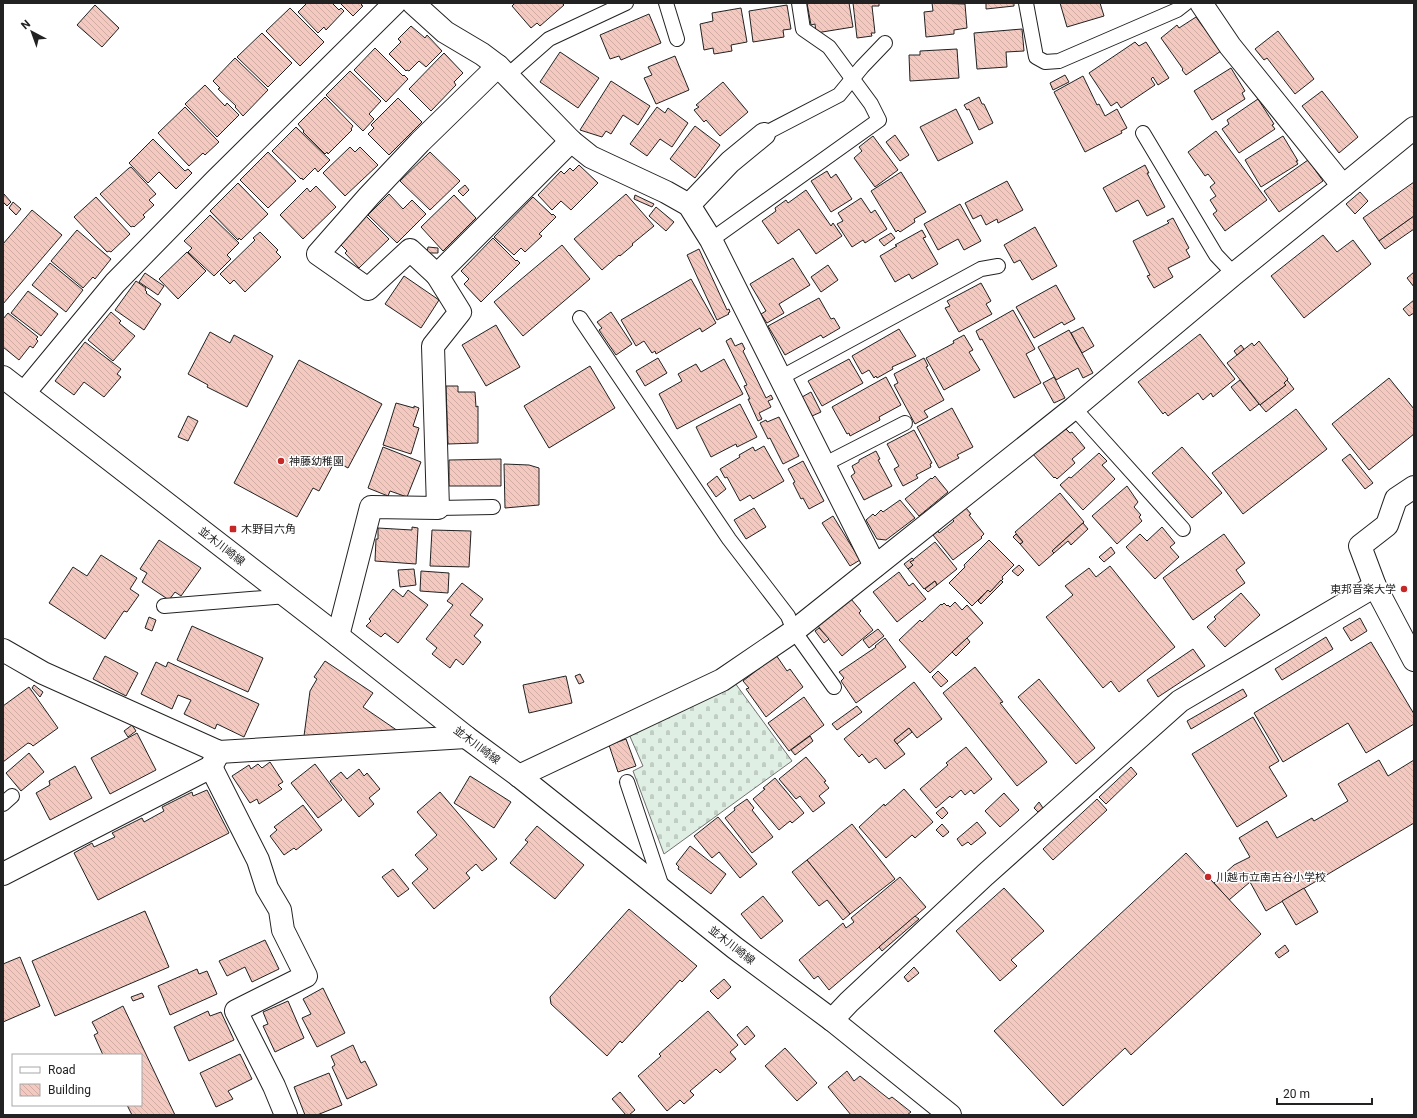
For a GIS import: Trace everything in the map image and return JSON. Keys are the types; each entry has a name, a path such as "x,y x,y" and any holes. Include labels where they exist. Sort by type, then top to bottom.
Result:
{"street":[{"path":"24,393 115,283 215,181 395,3"},
{"path":"413,3 445,32 482,54 503,71 571,141 590,157 689,204 711,240 874,566"},
{"path":"1201,3 1230,46 1343,186"},
{"path":"338,636 371,507 438,508 433,346 460,312 437,276 410,250 368,289 318,254 369,196 415,148 503,71"},
{"path":"519,776 722,680 794,631 1074,408 1234,274 1414,128"},
{"path":"689,204 730,162 764,134"},
{"path":"437,276 571,141"},
{"name":"並木川崎線","path":"3,377 287,596 466,737 519,776 735,948 832,1020 939,1112"},
{"path":"1414,488 1396,499 1386,525 1360,546 1375,586 1414,660"},
{"path":"832,1020 849,1002 985,875 1180,701 1375,586"},
{"path":"3,650 43,674 215,760 258,860 266,888 280,910 282,930 306,976 236,1011 274,1086 286,1115"},
{"path":"3,874 215,760 466,737"}],"lane":[{"path":"503,71 549,39 626,3"},
{"path":"666,3 677,38"},
{"path":"711,240 879,120 871,104 829,47 803,29 799,3"},
{"path":"1026,3 1036,57 1045,62 1059,61 1177,10 1186,3"},
{"path":"764,134 839,95 852,78 885,43"},
{"path":"1143,133 1216,255 1234,274"},
{"path":"780,378 981,269 998,266"},
{"path":"580,318 729,539 788,616 794,631 834,687"},
{"path":"1074,408 1183,529"},
{"path":"823,465 905,423"},
{"path":"438,508 493,507"},
{"path":"164,606 287,596"},
{"path":"628,782 663,891"}],"green space":[{"path":"735,683 792,761 664,854 633,771 643,766 628,732"}],"building":[{"path":"307,3 332,3 339,10 341,8 344,11 326,30 324,27 318,33 298,12"},
{"path":"340,3 363,3 361,5 363,6 353,16"},
{"path":"515,3 562,3 564,5 540,26 537,23 531,28 512,6"},
{"path":"807,3 849,3 853,27 816,33 815,24 811,25"},
{"path":"853,3 879,3 879,6 872,6 875,33 871,33 872,36 857,38"},
{"path":"932,3 965,4 967,28 954,30 954,34 926,37 924,12 933,11"},
{"path":"986,3 1014,3 1014,6 986,9"},
{"path":"1060,3 1100,3 1104,16 1067,27"},
{"path":"95,5 119,28 102,47 77,25"},
{"path":"787,5 791,29 783,30 784,37 753,42 749,11"},
{"path":"290,8 324,42 300,66 266,31"},
{"path":"741,8 747,42 731,45 732,51 714,54 713,48 704,50 700,24 713,21 712,13"},
{"path":"649,14 661,43 621,60 619,56 610,59 600,35"},
{"path":"1196,17 1221,51 1186,75 1161,38 1177,25 1179,28"},
{"path":"411,26 425,38 427,35 442,51 426,67 419,61 409,71 406,71 389,54 401,42 398,39"},
{"path":"1022,29 1024,51 1006,52 1007,67 977,69 974,33"},
{"path":"1278,31 1314,79 1295,94 1267,58 1264,60 1255,49"},
{"path":"262,33 292,63 268,87 237,57"},
{"path":"1135,42 1139,46 1146,42 1169,78 1158,85 1153,77 1151,79 1155,85 1121,108 1117,102 1111,106 1089,73"},
{"path":"375,48 403,76 404,75 408,79 386,102 354,70"},
{"path":"957,49 959,78 910,81 909,55 920,55 920,51"},
{"path":"560,52 599,78 578,108 540,82"},
{"path":"444,53 463,73 454,82 456,85 431,111 409,89"},
{"path":"675,56 689,90 656,104 644,78 652,75 648,67"},
{"path":"235,58 268,90 243,116 235,107 236,106 218,89 220,88 213,81"},
{"path":"1231,68 1245,91 1242,93 1245,99 1212,120 1194,91"},
{"path":"350,71 381,101 369,114 374,119 363,131 326,95"},
{"path":"1065,75 1069,82 1053,90 1050,83"},
{"path":"1083,76 1097,105 1099,104 1105,116 1117,109 1127,128 1121,131 1122,133 1085,152 1054,92"},
{"path":"611,81 650,106 638,125 623,115 611,134 606,131 602,137 580,130"},
{"path":"723,82 748,112 720,136 706,120 704,122 694,110 699,107 696,105"},
{"path":"205,85 225,106 227,103 239,115 217,137 185,104"},
{"path":"1322,91 1358,137 1339,153 1302,106"},
{"path":"325,97 353,126 351,129 352,130 328,154 327,152 325,154 303,132 304,131 298,124"},
{"path":"979,97 993,123 979,130 969,109 967,110 964,105"},
{"path":"398,98 422,122 389,155 368,134 374,128 371,125"},
{"path":"1258,99 1274,124 1272,125 1275,129 1239,153 1222,129 1229,124 1227,120"},
{"path":"185,107 219,142 205,155 203,153 189,166 158,133"},
{"path":"657,107 665,113 668,108 688,123 672,147 660,139 647,156 630,144"},
{"path":"956,109 973,143 938,161 920,127"},
{"path":"695,126 720,145 695,178 670,159"},
{"path":"296,127 330,160 318,172 315,168 303,180 272,151"},
{"path":"1216,131 1267,200 1225,231 1213,214 1217,211 1210,200 1216,196 1210,187 1215,183 1208,174 1205,176 1188,152"},
{"path":"895,135 909,155 900,161 886,142"},
{"path":"873,136 898,170 875,187 854,158 862,151 859,147"},
{"path":"1283,136 1298,161 1296,161 1298,164 1261,187 1245,160"},
{"path":"153,139 185,171 188,169 192,173 176,189 159,172 148,183 129,163"},
{"path":"350,147 355,152 360,147 378,165 345,196 323,173"},
{"path":"268,152 296,181 268,208 240,180"},
{"path":"430,152 460,181 430,210 400,181"},
{"path":"1308,160 1323,181 1279,212 1264,191"},
{"path":"579,165 598,183 571,210 561,201 552,210 538,195 561,171 564,174 570,168 573,171"},
{"path":"1145,165 1149,173 1147,173 1165,207 1147,216 1138,200 1116,212 1103,188"},
{"path":"131,167 156,194 149,200 154,205 143,215 145,217 134,227 131,227 100,194"},
{"path":"827,171 831,178 836,174 852,199 831,212 811,181"},
{"path":"901,172 926,212 914,219 915,222 900,232 898,230 896,232 871,191"},
{"path":"1007,181 1023,210 998,223 997,219 986,225 981,215 973,219 965,203"},
{"path":"1414,182 1414,216 1379,241 1363,218"},
{"path":"238,183 268,214 241,240 239,238 238,240 210,211"},
{"path":"465,185 469,190 463,196 458,191"},
{"path":"316,186 336,207 303,239 280,215 307,188 310,192"},
{"path":"806,190 831,226 833,223 842,236 816,254 799,229 778,244 762,221 776,211 775,208 786,200 788,203"},
{"path":"1360,192 1368,201 1355,214 1346,204"},
{"path":"4,194 11,202 7,206 3,202"},
{"path":"389,194 403,209 412,200 426,214 397,243 368,215"},
{"path":"626,194 654,226 602,270 574,239"},
{"path":"454,195 476,218 443,251 421,227"},
{"path":"635,195 654,204 652,207 634,199"},
{"path":"96,197 130,234 111,252 107,252 74,217"},
{"path":"533,197 556,217 539,234 542,236 525,252 521,248 514,255 494,237"},
{"path":"861,198 871,213 875,210 887,229 865,243 863,240 852,247 837,224 843,221 838,213"},
{"path":"13,202 21,209 16,215 9,208"},
{"path":"960,204 981,241 964,250 958,239 938,250 924,224"},
{"path":"656,207 674,222 666,231 649,216"},
{"path":"32,210 62,235 3,304 3,244"},
{"path":"210,215 239,243 227,255 231,259 214,276 188,252 192,248 184,241"},
{"path":"365,215 389,239 359,268 345,253 347,251 341,245 347,238 345,235"},
{"path":"1414,216 1414,229 1385,249 1379,241"},
{"path":"1173,218 1189,248 1186,250 1190,257 1168,268 1173,277 1154,288 1147,276 1150,275 1133,241 1169,223 1167,221"},
{"path":"1035,227 1057,266 1032,280 1020,260 1014,263 1004,245"},
{"path":"77,230 111,259 95,279 93,277 83,288 51,261"},
{"path":"922,230 926,237 923,238 938,264 912,279 909,274 895,282 880,256 897,246 895,245"},
{"path":"260,232 278,250 276,252 281,257 245,292 234,280 230,284 220,274 255,240 253,238"},
{"path":"891,233 895,238 884,246 879,240"},
{"path":"1323,235 1337,252 1353,240 1371,264 1304,318 1271,276"},
{"path":"493,238 516,261 517,260 520,263 481,302 464,284 469,279 461,271"},
{"path":"562,245 590,279 523,336 494,302"},
{"path":"428,247 438,248 438,253 427,253"},
{"path":"699,249 727,310 729,309 730,312 717,320 687,255"},
{"path":"187,252 206,271 178,299 159,279"},
{"path":"793,258 810,285 779,304 784,313 767,323 761,314 766,311 750,284"},
{"path":"50,263 83,290 66,312 32,285"},
{"path":"828,265 838,280 821,292 811,277"},
{"path":"1414,272 1414,287 1407,278"},
{"path":"145,273 164,286 158,295 139,282"},
{"path":"404,276 439,300 421,328 385,304"},
{"path":"691,279 716,323 702,332 700,328 656,354 655,351 652,353 644,341 636,346 621,320"},
{"path":"136,281 146,288 146,293 161,304 144,330 115,310"},
{"path":"981,283 991,301 986,304 992,314 959,332 945,308 950,306 947,301"},
{"path":"1056,285 1075,319 1064,325 1062,322 1034,338 1016,307"},
{"path":"28,291 58,314 41,336 11,313"},
{"path":"819,298 831,319 834,318 840,328 823,338 821,335 785,355 768,326"},
{"path":"1414,300 1414,313 1409,316 1403,309"},
{"path":"1013,310 1035,349 1026,354 1041,383 1014,398 982,339 980,340 976,331"},
{"path":"111,312 121,321 119,323 135,336 113,361 88,340"},
{"path":"611,312 632,344 616,355 599,330 602,328 597,322"},
{"path":"8,313 38,337 36,339 38,341 33,348 30,346 19,360 3,347 3,319"},
{"path":"496,325 520,367 486,386 462,345"},
{"path":"1083,327 1094,346 1082,353 1071,333"},
{"path":"899,329 916,356 892,367 893,369 877,378 876,376 874,378 869,370 862,374 852,356"},
{"path":"1069,330 1093,373 1083,378 1078,368 1056,380 1038,347"},
{"path":"210,332 230,343 234,335 273,356 247,407 207,387 208,385 188,374"},
{"path":"1200,334 1235,379 1213,397 1211,393 1203,400 1198,393 1168,416 1165,412 1163,414 1138,382"},
{"path":"964,335 973,350 969,352 980,370 944,390 926,358 954,343 953,341"},
{"path":"731,338 735,346 742,343 745,349 743,351 766,398 771,395 773,399 768,401 771,407 759,413 762,419 758,421 744,386 747,385 726,341"},
{"path":"1259,341 1288,379 1284,383 1286,385 1260,405 1227,363 1252,343 1254,346"},
{"path":"85,342 121,369 117,374 121,377 104,397 84,382 74,395 55,381"},
{"path":"1241,345 1244,349 1237,355 1234,351"},
{"path":"658,358 667,373 645,386 636,371"},
{"path":"924,358 928,366 926,367 944,400 924,411 928,417 915,424 894,385 898,383 894,374"},
{"path":"724,359 743,394 677,429 659,394 682,381 678,374 696,364 701,372"},
{"path":"849,359 863,383 822,406 808,381"},
{"path":"299,360 382,404 348,468 335,461 319,491 313,488 297,517 234,483"},
{"path":"590,366 615,408 549,448 524,406"},
{"path":"886,377 901,405 879,417 880,420 850,436 849,433 847,434 832,407"},
{"path":"1054,377 1065,398 1054,403 1043,383"},
{"path":"1389,378 1414,409 1414,434 1369,470 1332,424"},
{"path":"1240,380 1259,404 1250,411 1231,387"},
{"path":"1287,380 1294,389 1266,412 1260,405 1286,385 1284,383"},
{"path":"446,386 458,386 458,392 475,392 476,407 478,406 478,443 448,444"},
{"path":"811,392 821,412 812,416 802,397"},
{"path":"396,403 419,408 413,426 419,428 411,454 383,445"},
{"path":"740,404 757,437 737,447 736,444 711,457 696,427"},
{"path":"952,408 973,447 957,455 959,458 939,468 917,427"},
{"path":"1296,409 1327,449 1243,514 1212,473"},
{"path":"188,416 198,421 188,441 178,437"},
{"path":"779,417 799,456 783,464 770,438 768,439 760,423"},
{"path":"1064,427 1070,433 1072,432 1085,448 1072,459 1075,463 1057,479 1055,477 1054,478 1032,453"},
{"path":"914,430 932,463 930,464 931,467 916,475 918,478 903,486 894,469 899,466 887,444"},
{"path":"764,446 784,481 753,499 750,495 740,501 727,477 725,478 720,469 753,447 755,451"},
{"path":"383,447 421,462 407,497 390,491 388,496 368,488"},
{"path":"1182,447 1222,493 1192,518 1152,473"},
{"path":"876,451 880,459 878,460 892,486 864,500 851,476 855,473 852,466 859,462 859,460"},
{"path":"1099,453 1107,461 1102,465 1115,479 1083,510 1060,485 1069,477 1071,478"},
{"path":"1350,454 1373,483 1365,489 1342,460"},
{"path":"501,459 501,486 449,486 449,460"},
{"path":"803,461 824,501 809,509 803,498 801,499 793,483 795,482 788,469"},
{"path":"504,464 529,465 539,468 539,505 505,508"},
{"path":"717,476 726,489 716,497 707,484"},
{"path":"935,476 948,492 919,516 905,499"},
{"path":"1127,486 1138,502 1134,507 1141,515 1139,517 1142,521 1117,544 1092,516"},
{"path":"1060,493 1084,522 1052,551 1054,553 1039,566 1020,544 1023,542 1015,532"},
{"path":"900,500 915,518 886,540 877,539 866,520 873,514 875,516 881,510 883,512"},
{"path":"754,508 766,527 746,539 734,520"},
{"path":"966,508 971,514 969,515 984,534 981,537 982,538 953,560 933,535 938,531 939,533 954,521 952,519"},
{"path":"833,516 860,560 850,566 822,523"},
{"path":"1083,523 1088,529 1071,545 1068,541 1054,553 1052,551"},
{"path":"412,527 418,528 416,564 375,561 378,528 412,530"},
{"path":"1162,527 1175,543 1170,547 1179,557 1155,579 1126,547 1140,534 1147,541"},
{"path":"432,530 471,531 469,567 430,566"},
{"path":"1016,534 1023,542 1020,544 1013,537"},
{"path":"1224,534 1245,563 1236,570 1245,583 1193,620 1163,578"},
{"path":"159,540 201,568 181,596 175,592 169,600 142,582 147,573 140,569"},
{"path":"989,540 1014,565 990,592 988,590 972,606 949,583 965,567 964,565"},
{"path":"935,542 957,569 937,585 935,581 924,589 908,569 913,565 910,562"},
{"path":"1111,547 1115,553 1104,562 1099,557"},
{"path":"101,555 137,578 130,589 139,595 127,612 124,611 105,639 49,603 73,567 87,576"},
{"path":"912,558 914,560 910,562 913,565 908,569 904,564"},
{"path":"1019,565 1024,570 1018,576 1012,571"},
{"path":"1110,566 1175,647 1119,692 1111,681 1103,688 1046,617 1073,595 1065,586 1089,568 1096,577"},
{"path":"414,569 416,585 400,587 398,570"},
{"path":"421,571 449,573 448,593 420,591"},
{"path":"899,572 909,586 913,583 926,599 897,622 873,592"},
{"path":"1001,580 1003,582 981,604 978,601 988,590 990,592"},
{"path":"935,581 937,585 928,592 925,589"},
{"path":"462,583 483,599 470,615 483,625 474,636 481,642 463,665 456,659 450,668 432,654 437,648 426,639 453,605 447,601"},
{"path":"393,589 403,597 408,590 428,605 398,643 385,633 381,637 366,626 371,621 369,619"},
{"path":"1241,593 1260,615 1225,647 1207,627 1216,619 1214,617"},
{"path":"851,599 861,611 859,613 873,630 842,656 818,626"},
{"path":"955,602 962,610 967,605 983,623 930,673 899,640 920,620 922,622 941,604 942,605 944,603 950,607"},
{"path":"149,617 156,620 152,631 145,628"},
{"path":"1360,618 1367,631 1351,641 1343,628"},
{"path":"192,626 263,658 248,692 177,660"},
{"path":"819,628 829,639 824,643 815,631"},
{"path":"878,629 884,636 869,648 863,640"},
{"path":"1326,637 1333,649 1282,680 1275,669"},
{"path":"885,638 906,667 856,703 841,681 844,678 839,672 876,647 875,646"},
{"path":"967,638 970,642 956,656 952,652"},
{"path":"1371,642 1414,714 1414,724 1366,753 1348,723 1283,762 1254,713"},
{"path":"1193,649 1205,666 1158,697 1147,680"},
{"path":"776,655 787,671 790,669 803,687 766,717 746,689 749,688 743,681"},
{"path":"105,656 138,673 126,696 93,679"},
{"path":"325,661 373,693 363,707 398,731 304,736 310,691 317,679 314,677"},
{"path":"156,662 166,667 168,662 259,704 244,737 217,724 215,729 184,714 191,700 178,695 172,709 141,694"},
{"path":"975,667 1003,702 1000,703 1047,762 1017,786 943,693"},
{"path":"938,671 948,681 941,687 932,677"},
{"path":"580,674 584,682 579,684 575,676"},
{"path":"566,676 572,703 529,713 523,685"},
{"path":"1039,679 1095,748 1076,764 1018,697"},
{"path":"914,682 942,719 917,738 909,728 894,740 905,754 885,769 876,758 869,763 862,754 859,757 844,739"},
{"path":"34,685 43,692 40,697 32,688"},
{"path":"29,687 58,728 33,746 28,743 3,762 3,706"},
{"path":"1243,689 1247,696 1191,729 1187,721"},
{"path":"804,697 824,725 789,751 768,723"},
{"path":"857,706 862,712 837,730 832,724"},
{"path":"1253,717 1279,761 1269,767 1287,796 1237,827 1192,754"},
{"path":"132,725 136,731 128,737 124,731"},
{"path":"909,728 912,732 897,744 894,740"},
{"path":"137,733 156,770 110,794 91,758"},
{"path":"810,736 813,741 795,755 791,750"},
{"path":"626,739 636,766 618,772 609,745"},
{"path":"966,747 992,779 974,794 971,790 965,795 961,790 952,798 950,796 936,808 920,789 948,765 946,763"},
{"path":"29,753 44,772 21,791 6,773"},
{"path":"806,757 826,781 824,782 829,788 819,796 825,803 813,812 800,796 796,799 779,779"},
{"path":"1379,760 1388,776 1414,760 1414,823 1266,911 1250,882 1229,900 1214,883 1234,865 1250,857 1239,838 1267,821 1277,838 1312,818 1314,821 1348,801 1338,784"},
{"path":"270,762 283,782 278,785 282,789 259,804 257,799 250,803 232,776 249,765 251,769 258,764 262,768"},
{"path":"315,764 342,800 318,818 291,783"},
{"path":"75,766 92,798 50,820 36,793 50,785 49,781"},
{"path":"1131,767 1137,774 1106,804 1099,797"},
{"path":"359,769 364,776 367,773 380,789 369,798 374,804 359,817 330,781 341,772 347,779"},
{"path":"470,776 511,802 494,828 454,803"},
{"path":"775,778 804,813 792,823 790,821 779,830 753,799"},
{"path":"904,789 933,822 915,838 912,835 886,858 859,827 884,804 885,806"},
{"path":"207,790 229,833 98,900 74,853 92,843 94,847 115,837 112,833 142,818 144,822 164,811 162,807 192,792 193,796"},
{"path":"440,792 497,859 482,871 476,864 466,873 470,878 434,909 412,883 428,869 415,855 437,835 417,812"},
{"path":"1004,793 1019,810 1000,827 985,811"},
{"path":"747,799 754,808 752,810 773,837 752,853 725,818 735,810 734,808"},
{"path":"1097,799 1107,810 1053,860 1043,849"},
{"path":"1039,802 1043,808 1038,812 1034,808"},
{"path":"303,805 322,830 296,850 294,848 284,855 270,836 277,830 274,827"},
{"path":"943,807 948,813 942,819 936,813"},
{"path":"718,817 757,864 740,878 719,852 712,858 694,836"},
{"path":"977,822 986,833 971,845 968,842 962,846 957,839"},
{"path":"852,824 895,879 850,914 807,860"},
{"path":"942,824 949,832 943,837 936,830"},
{"path":"537,826 584,865 555,899 510,863 528,842 525,840"},
{"path":"690,846 726,874 711,894 678,869 679,867 676,864"},
{"path":"1186,853 1261,934 1131,1055 1125,1048 1063,1106 994,1031"},
{"path":"807,860 850,914 843,920 827,900 819,906 792,872"},
{"path":"393,869 409,889 398,897 382,877"},
{"path":"900,877 926,907 829,990 818,976 814,979 799,960 843,923 846,928 854,922 851,918"},
{"path":"1004,888 1044,931 1011,960 1017,966 1000,981 956,931"},
{"path":"1304,888 1318,912 1296,925 1282,901"},
{"path":"763,896 783,921 761,939 741,914"},
{"path":"629,909 697,966 682,982 680,980 622,1043 620,1041 607,1056 551,1004 550,997"},
{"path":"145,911 169,967 55,1016 32,961"},
{"path":"915,916 919,919 882,951 879,947"},
{"path":"265,940 279,969 252,982 245,967 227,976 219,961"},
{"path":"1285,945 1289,951 1279,958 1275,953"},
{"path":"20,957 40,1006 3,1022 3,964"},
{"path":"914,967 919,973 908,982 904,977"},
{"path":"197,969 199,974 207,971 217,994 170,1015 158,986"},
{"path":"724,979 731,987 718,999 710,991"},
{"path":"323,988 345,1033 317,1047 302,1018 311,1014 303,999"},
{"path":"142,993 144,997 133,1001 131,997"},
{"path":"288,1001 304,1038 275,1052 263,1026 268,1024 263,1012"},
{"path":"123,1006 175,1115 132,1115 128,1106 142,1106 142,1054 103,1054 94,1035 98,1033 92,1022"},
{"path":"208,1011 210,1016 221,1012 234,1040 189,1061 174,1027"},
{"path":"708,1011 738,1045 730,1052 736,1059 720,1073 716,1069 690,1091 694,1095 684,1104 680,1100 667,1111 638,1076 661,1056 659,1054"},
{"path":"747,1026 755,1036 745,1045 737,1035"},
{"path":"353,1045 361,1063 365,1061 377,1085 347,1099 332,1067 335,1065 331,1056"},
{"path":"785,1048 817,1083 797,1101 765,1066"},
{"path":"240,1054 252,1079 228,1091 233,1099 216,1107 200,1073"},
{"path":"847,1071 854,1081 860,1076 889,1099 892,1097 911,1112 907,1115 851,1115 828,1087"},
{"path":"329,1073 342,1105 317,1115 305,1115 294,1087"},
{"path":"620,1092 635,1110 629,1115 626,1115 612,1099"}],"place":[{"name":"神藤幼稚園","path":"281,461"},
{"name":"木野目六角","path":"233,529"},
{"name":"東邦音楽大学","path":"1404,589"},
{"name":"川越市立南古谷小学校","path":"1208,877"}]}
